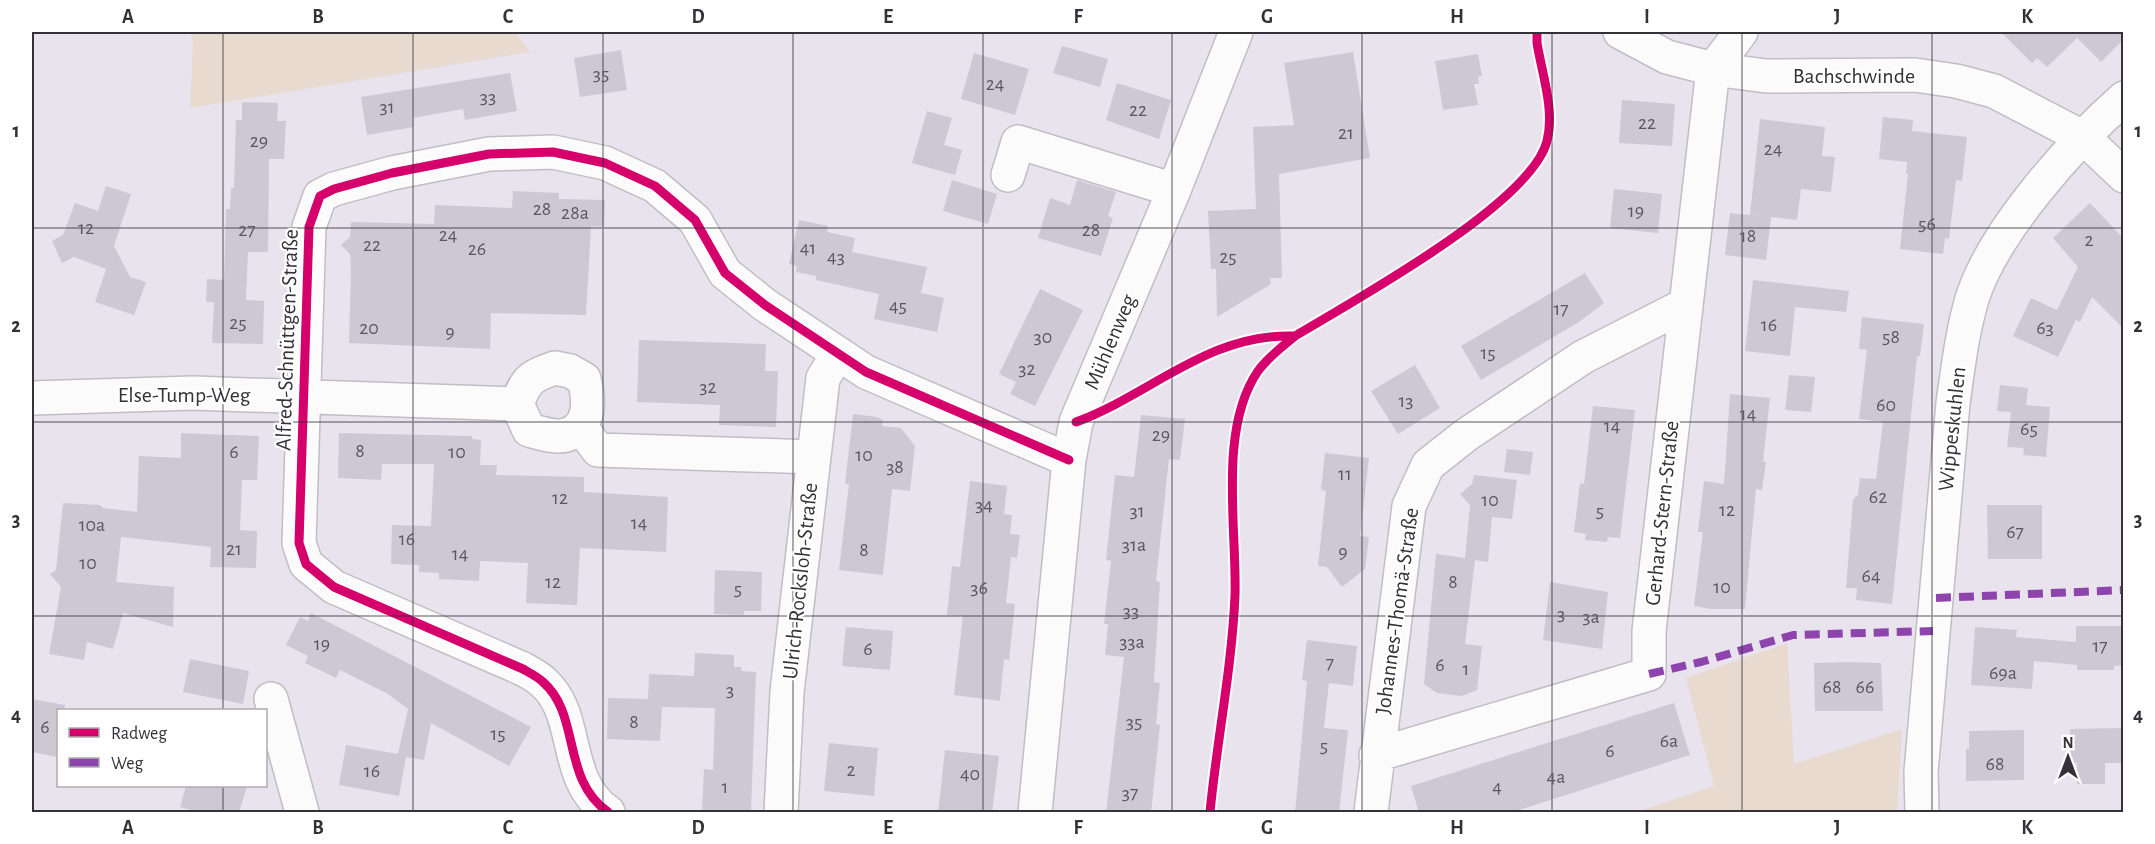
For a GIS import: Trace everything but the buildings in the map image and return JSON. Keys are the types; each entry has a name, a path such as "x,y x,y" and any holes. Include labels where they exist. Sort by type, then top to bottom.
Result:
{"street":[{"name":"Mühlenweg","path":"1035,813 1069,460 1076,422 1174,190 1236,32"},
{"name":"Bachschwinde","path":"1620,32 1667,57 1713,69 1766,76 1915,75 1956,81 1994,91 2084,138 2124,176"},
{"path":"1713,69 1740,32"},
{"name":"Gerhard-Stern-Straße","path":"1376,755 1649,674 1649,631 1713,69"},
{"name":"Wippeskuhlen","path":"1922,813 1921,772 1953,403 1960,351 1973,298 1995,248 2016,216 2084,138 2124,98"},
{"path":"1008,175 1018,142 1174,190"},
{"name":"Alfred-Schnüttgen-Straße","path":"608,813 586,792 566,723 555,698 544,682 523,669 334,587 306,564 299,543 309,227 320,196 334,189 392,173 489,154 554,152 605,163 655,186 695,220 725,273 765,305 838,354 876,377 1069,460"},
{"name":"Johannes-Thomä-Straße","path":"1371,813 1376,755 1409,506 1428,465 1466,435 1583,357 1685,305"},
{"name":"Ulrich-Rocksloh-Straße","path":"781,813 787,692 823,378 838,354"},
{"path":"555,368 570,371 584,379 589,396 587,412 580,426 567,435 550,435 529,430 517,404 524,384 537,374 555,368"},
{"name":"Else-Tump-Weg","path":"32,398 192,393 517,404"},
{"path":"580,426 598,450 814,457"},
{"path":"271,699 302,813"}],"shaded area":[{"path":"191,32 515,32 530,52 190,108 193,45"},
{"path":"1787,643 1794,764 1902,729 1897,812 1637,812 1714,786 1686,678"}],"marked path":[{"path":"1936,598 2124,590"},
{"path":"1649,674 1701,662 1793,635 1933,631"}],"cycle path":[{"path":"1210,812 1228,676 1235,595 1232,480 1234,450 1238,421 1246,395 1262,366 1295,336 1437,249 1476,221 1509,193 1534,166 1547,141 1550,117 1537,32"},
{"path":"608,812 593,798 583,782 563,712 555,696 541,680 523,669 334,587 306,564 299,543 309,227 320,196 334,189 392,173 489,154 553,152 605,163 655,186 695,220 725,273 765,305 866,372 1069,460"},
{"path":"1076,422 1104,410 1181,367 1235,344 1264,338 1295,336"}]}
